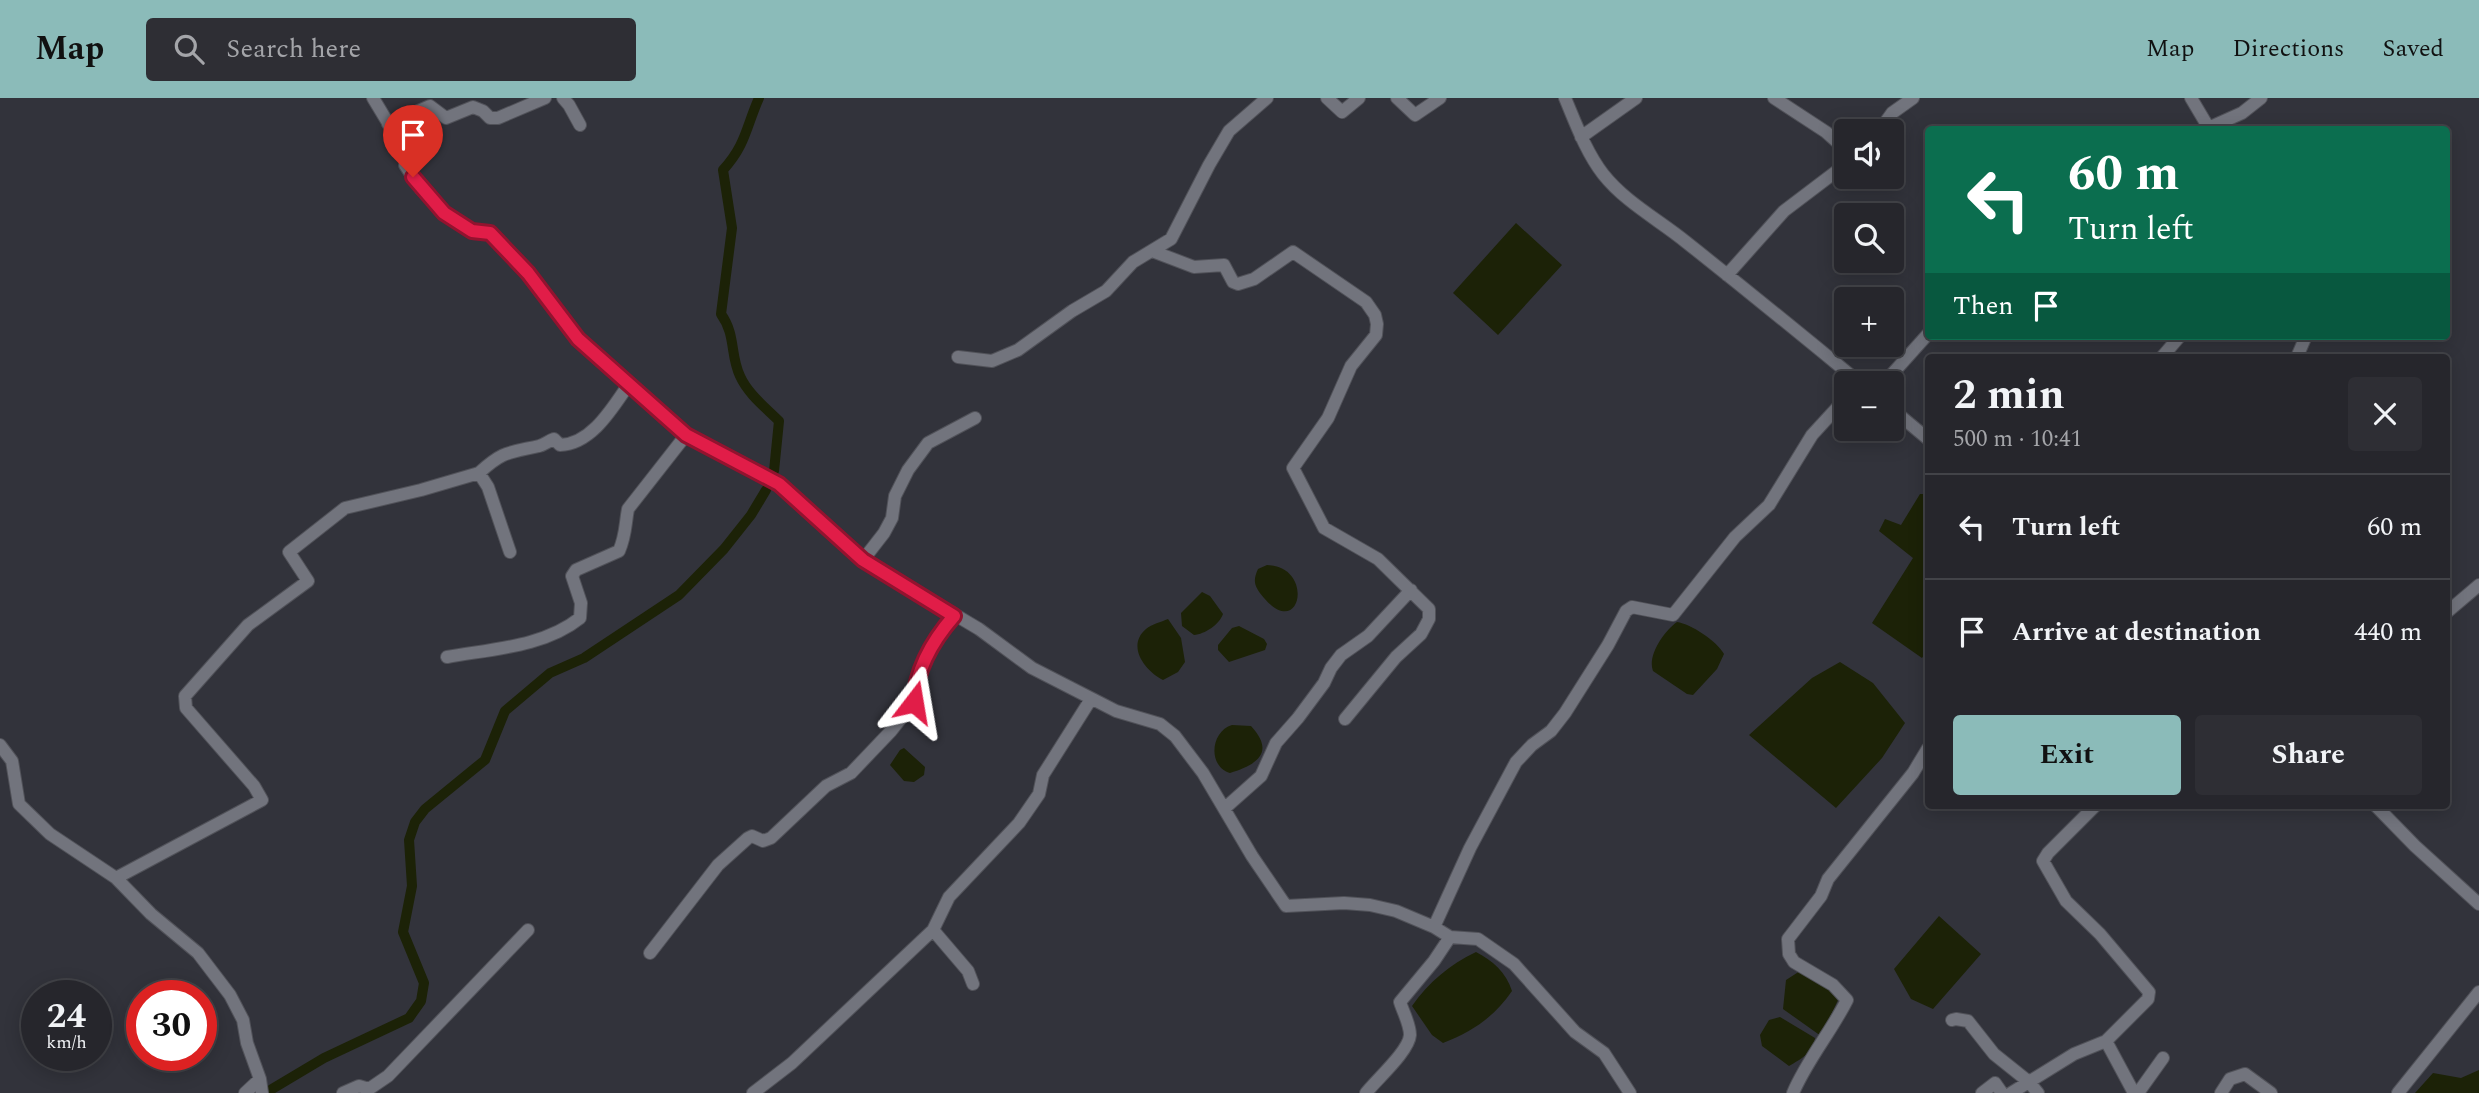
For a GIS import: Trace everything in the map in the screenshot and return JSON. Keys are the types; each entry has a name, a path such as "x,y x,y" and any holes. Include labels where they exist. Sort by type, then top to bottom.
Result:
{"street":[{"path":"373,98 408,156 405,165 421,189 444,213 472,231 490,233 528,273 578,339 686,435 779,484 863,560 979,629 1032,668 1116,711 1160,724 1175,736 1192,757 1286,906 1344,903 1370,905 1396,911 1450,937 1478,939 1514,964 1575,1032 1604,1054 1630,1093"},
{"path":"388,124 430,106 446,118 473,107 490,118 498,118 545,98"},
{"path":"563,98 580,125"},
{"path":"958,357 992,361 1018,350 1072,311 1106,291 1133,262 1171,239 1229,131 1267,98"},
{"path":"1326,98 1342,111 1359,98"},
{"path":"1397,98 1415,115 1440,98"},
{"path":"1565,98 1581,137 1603,174 1629,200 1658,220 1845,371"},
{"path":"1581,137 1636,98"},
{"path":"1774,98 1834,139"},
{"path":"1888,119 1913,98"},
{"path":"2191,98 2206,126"},
{"path":"2214,126 2242,113 2261,98"},
{"path":"1727,275 1784,211 1834,173"},
{"path":"1152,251 1194,267 1224,265 1233,282 1238,284 1254,279 1293,251 1366,302 1376,315 1376,335 1351,366 1328,418 1293,468 1324,528 1378,559 1429,609 1429,620 1421,634 1388,667 1345,719"},
{"path":"1895,371 1925,337"},
{"path":"2165,354 2177,340"},
{"path":"116,878 262,800 254,786 186,708 185,696 248,625 308,581 289,552 345,508 479,473 496,457 512,450 542,445 554,439 561,445 568,445 592,431 603,420 629,384"},
{"path":"1434,927 1516,762 1532,745 1551,731 1565,713 1608,646 1626,611 1632,607 1673,615 1735,537 1769,505 1812,435 1834,411"},
{"path":"863,560 884,533 892,518 908,470 928,443 975,418"},
{"path":"1904,419 1925,436"},
{"path":"447,657 548,638 565,630 580,618 581,603 572,576 576,570 619,551 626,536 628,509 686,435"},
{"path":"479,473 488,487 510,551"},
{"path":"2450,610 2479,585"},
{"path":"1225,808 1261,776 1276,743 1324,683 1331,668 1368,636 1412,590"},
{"path":"650,953 728,856 752,836 762,841 771,838 826,786 851,773 891,730 914,702 915,685 929,653 939,633 954,616"},
{"path":"753,1093 792,1063 861,995 900,963 933,930 949,897 1019,823 1039,794 1043,775 1091,699"},
{"path":"0,745 12,761 19,804 50,834 116,878 151,914 198,953 230,995 243,1020 247,1044 260,1079 262,1093"},
{"path":"1793,1093 1847,1000 1833,985 1794,962 1789,954 1788,939 1821,896 1828,879 1913,773 1925,753"},
{"path":"2011,1093 2074,1054 2106,1041 2140,1009 2150,992 2100,934 2066,901 2043,861 2092,809"},
{"path":"2379,809 2479,904"},
{"path":"343,1093 359,1086 369,1089 388,1076 528,930"},
{"path":"933,930 968,971 972,984"},
{"path":"1366,1093 1410,1038 1400,1002 1450,937"},
{"path":"2398,1093 2479,992"},
{"path":"1951,1020 1968,1021 1994,1054 2029,1082 2038,1093"},
{"path":"2106,1041 2136,1093 2163,1058"},
{"path":"2221,1093 2230,1079 2245,1074 2271,1093"},
{"path":"245,1093 260,1079"},
{"path":"1982,1093 1995,1083 2002,1093"}],"shaded area":[{"path":"1516,223 1562,265 1498,335 1453,293"},
{"path":"1920,494 1925,494 1925,654 1922,658 1872,623 1913,558 1879,531 1885,519 1901,525"},
{"path":"1267,565 1282,568 1292,577 1297,587 1294,607 1287,611 1277,609 1264,598 1257,587 1255,577 1258,569"},
{"path":"1202,592 1210,596 1223,614 1211,628 1194,635 1182,626 1181,613"},
{"path":"1168,619 1181,638 1185,662 1178,672 1163,680 1144,664 1140,658 1138,643 1146,629"},
{"path":"1677,622 1703,634 1724,654 1717,669 1693,695 1687,694 1653,671 1652,658 1658,644"},
{"path":"1239,626 1264,639 1267,644 1265,650 1229,662 1218,650 1218,645 1232,628"},
{"path":"1840,662 1873,683 1905,723 1882,758 1836,808 1749,735 1812,678"},
{"path":"1232,725 1251,726 1262,744 1262,751 1255,762 1230,773 1218,763 1214,749 1220,734"},
{"path":"904,748 925,767 924,775 914,782 904,781 890,765"},
{"path":"1939,916 1981,954 1933,1009 1911,999 1894,969"},
{"path":"1476,952 1498,968 1512,991 1482,1023 1443,1043 1432,1035 1412,1006 1440,975"},
{"path":"1800,971 1823,981 1838,1000 1821,1036 1783,1009 1786,980"},
{"path":"1780,1017 1815,1038 1809,1052 1789,1066 1762,1046 1760,1035 1769,1020"},
{"path":"2479,1070 2479,1093 2415,1093 2433,1073 2461,1078"}],"waterway":[{"path":"759,98 741,144 723,170 732,228 721,314 729,330 743,383 779,421 774,471"},
{"path":"272,1089 324,1058 409,1018 421,1001 424,983 403,932 412,886 409,840 415,822 425,809 485,760 505,711 550,673 584,658 679,595 724,549 751,515 766,490"}],"route":[{"path":"413,177 444,213 472,231 490,233 528,273 578,339 686,435 779,484 863,560 954,616 939,633 929,653 915,685 914,702"}]}
